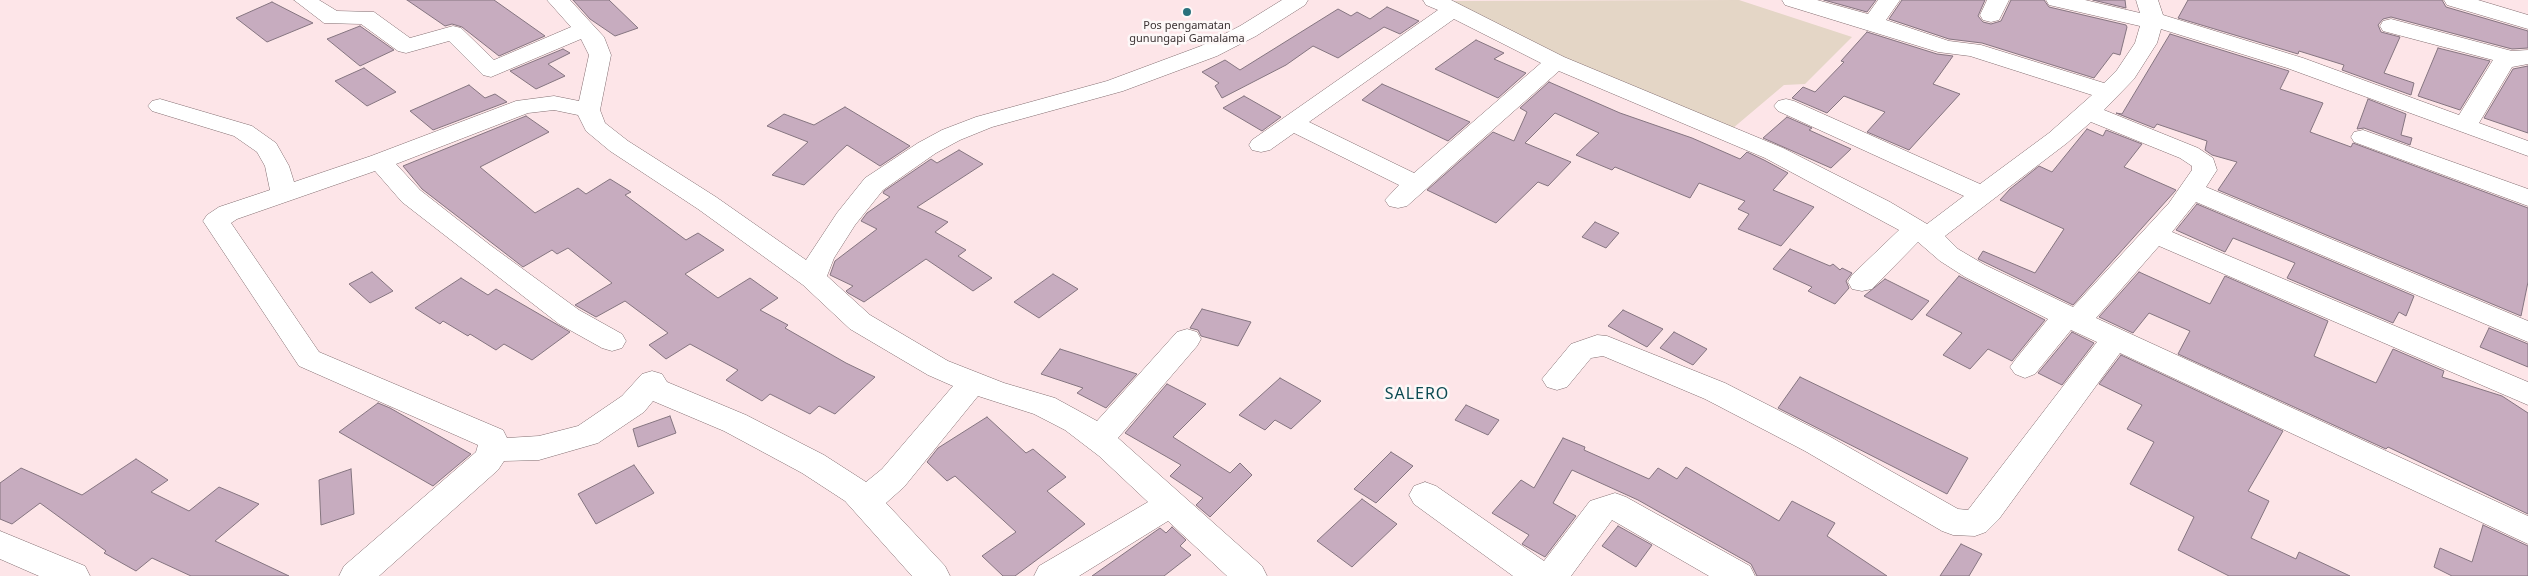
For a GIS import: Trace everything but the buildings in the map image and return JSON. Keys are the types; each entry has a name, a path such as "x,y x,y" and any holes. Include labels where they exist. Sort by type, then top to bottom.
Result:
{"street":[{"path":"305,0 332,18 366,17 406,46 453,33 491,70 586,28"},
{"path":"558,0 586,28 596,42 600,55 588,110 595,126 619,146 707,203 813,278 860,322 938,368 1044,406 1076,422 1099,439 1250,576"},
{"path":"813,278 821,257 846,219 874,184 927,148 950,135 984,122 1050,105 1150,74 1208,51 1248,31 1297,0"},
{"path":"1793,0 1867,21 1946,47 1973,50 2108,92"},
{"path":"1867,21 1876,19 1889,0"},
{"path":"2057,0 2151,14 2294,63 2528,149"},
{"path":"2455,0 2528,22"},
{"path":"1261,145 1293,123 1443,5 1556,62 1774,153 1922,232 1949,254 1975,271 2013,291 2528,530"},
{"path":"1862,282 1922,232 1982,194 2058,138 2088,112 2108,92 2146,43 2151,14"},
{"path":"2391,26 2520,57"},
{"path":"2465,126 2503,62 2520,57"},
{"path":"1398,200 1556,62"},
{"path":"495,450 492,438 309,358 216,221 228,213 380,161 524,106 554,103 588,110"},
{"path":"160,106 243,131 267,148 277,166 284,193"},
{"path":"1786,106 1982,194"},
{"path":"2025,367 2156,235 2205,170 2204,163 2197,158 2088,112"},
{"path":"1293,123 1417,184"},
{"path":"2363,137 2528,198"},
{"path":"380,161 411,196 480,251 574,320 612,340"},
{"path":"2191,190 2528,332"},
{"path":"2156,235 2528,394"},
{"path":"1099,439 1187,338"},
{"path":"1557,379 1581,351 1597,345 1608,346 1723,395 1824,448 1953,522 1975,523 1988,510 2115,338"},
{"path":"866,502 893,478 973,382"},
{"path":"495,450 539,448 587,435 633,404 650,385 734,423 813,464 856,492 933,576"},
{"path":"356,576 487,461 495,450"},
{"path":"1425,495 1539,576"},
{"path":"1051,576 1170,504"},
{"path":"1552,576 1581,540 1601,510 1615,506 1738,576"},
{"path":"0,544 73,576"}],"shaded area":[{"path":"1739,0 1852,37 1805,84 1784,85 1726,134 1521,40 1453,1"}],"place":[{"name":"Pos pengamatan gunungapi Gamalama","path":"1187,12"}],"district":[{"name":"SALERO","path":"1417,394"}]}
